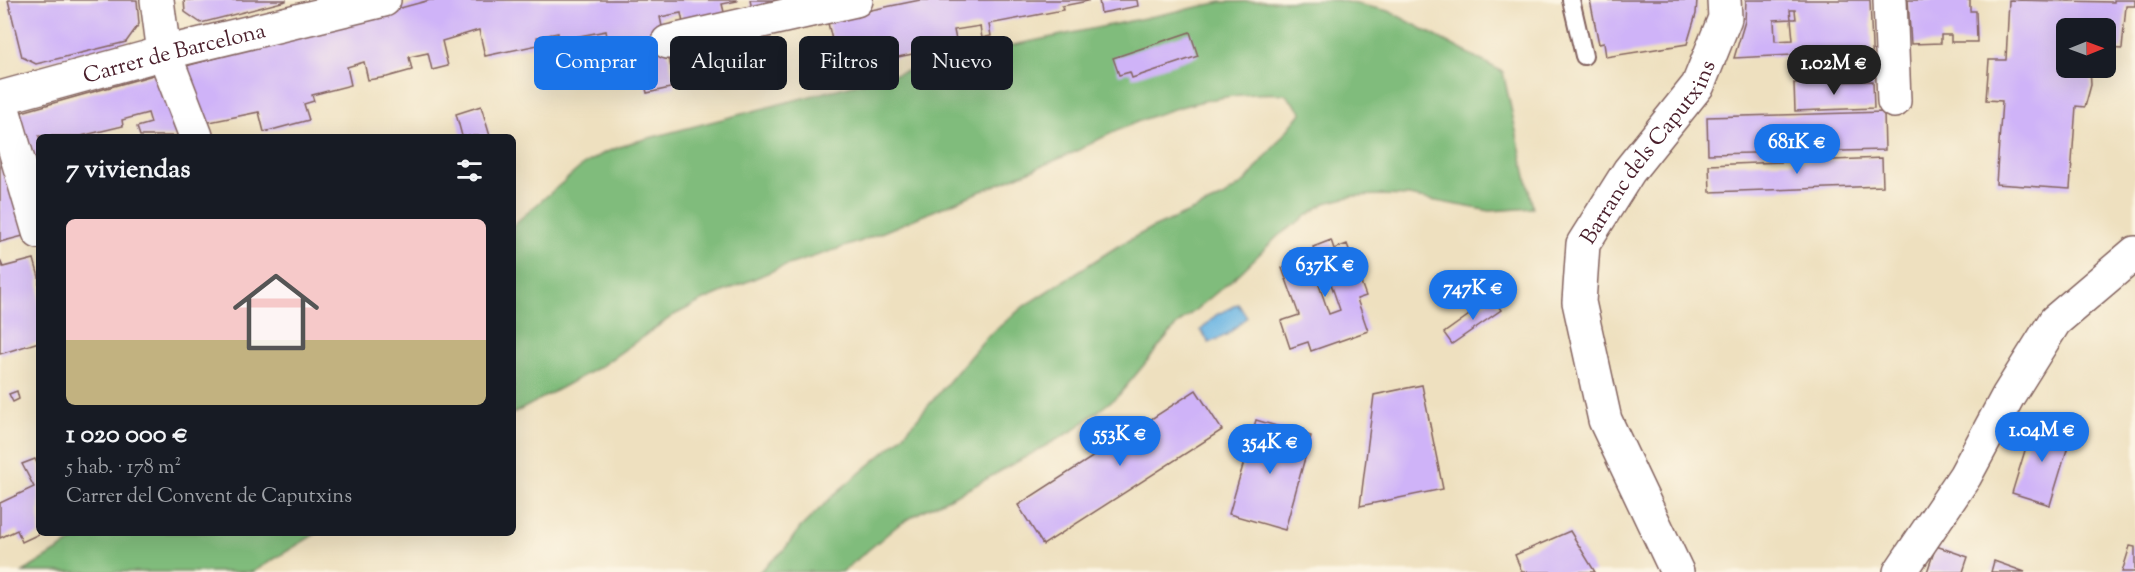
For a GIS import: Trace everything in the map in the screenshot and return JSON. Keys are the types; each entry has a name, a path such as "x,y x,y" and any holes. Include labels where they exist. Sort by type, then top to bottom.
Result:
{"street":[{"path":"157,0 165,53 195,134"},
{"name":"Carrer de Barcelona","path":"0,99 165,53 384,0"},
{"path":"668,42 856,0"},
{"name":"Barranc dels Caputxins","path":"1677,572 1605,420 1580,302 1583,244 1629,171 1698,85 1725,18 1724,0"},
{"path":"1890,0 1894,101"},
{"path":"0,99 36,220"},
{"path":"1900,572 1965,476 2008,396 2055,321 2135,253"}],"lane":[{"path":"1571,0 1584,56"}],"green space":[{"path":"1338,0 1389,11 1503,72 1533,208 1490,211 1409,196 1381,195 1353,196 1325,203 1278,236 1239,274 1176,326 1119,395 1072,431 897,526 842,572 759,572 784,550 800,528 837,492 899,440 985,339 1024,306 1118,246 1221,198 1246,181 1302,112 1285,94 1230,96 1203,101 1150,117 1075,152 859,242 779,268 674,315 601,366 516,412 516,222 583,165 604,153 630,143 834,90 899,90 899,73 911,70 911,90 1013,90 1013,45 1222,2"},
{"path":"81,536 312,536 253,572 23,572"}],"water":[{"path":"1238,304 1247,317 1228,334 1209,343 1201,330 1216,315"}],"building":[{"path":"8,0 137,0 139,24 126,42 36,64 22,57"},
{"path":"184,0 286,1 201,23 185,12"},
{"path":"430,0 737,1 722,4 726,20 684,28 681,13 660,17 670,64 670,88 647,93 646,90 658,90 658,36 607,36 606,31 580,36 558,36 558,33 534,36 534,46 485,56 479,30 442,41 448,66 432,70 428,53 409,57 412,70 368,80 364,62 347,67 351,85 312,95 314,101 304,104 309,120 264,132 259,112 205,123 186,66"},
{"path":"750,0 810,0 753,14"},
{"path":"920,0 1088,1 1062,6 1063,10 989,24 991,36 982,36 980,26 954,30 955,36 911,36 911,54 899,57 899,36 831,36 827,19"},
{"path":"1099,0 1137,0 1138,6 1101,13"},
{"path":"1590,0 1697,0 1696,14 1687,44 1606,57 1604,43 1599,44"},
{"path":"1746,0 1870,0 1873,70 1794,73 1793,55 1734,58 1745,21","holes":["1790,10 1795,10 1796,19 1791,19","1791,19 1793,40 1775,41 1774,20"]},
{"path":"1908,0 1970,0 1970,11 1976,11 1977,42 1951,42 1951,35 1941,35 1941,43 1911,44"},
{"path":"2009,0 2114,2 2114,0 2135,0 2135,6 2126,6 2122,49 2116,49 2116,18 2056,18 2056,78 2091,78 2085,107 2076,106 2070,189 1996,184 2002,101 1986,100 1989,60 2006,60"},
{"path":"1190,32 1198,56 1132,78 1130,72 1119,75 1113,58"},
{"path":"157,74 180,134 139,134 137,127 151,123 148,113 122,120 123,126 89,134 36,134 36,174 18,113"},
{"path":"1873,81 1874,108 1795,111 1794,83"},
{"path":"481,106 489,134 461,134 456,114"},
{"path":"1884,112 1885,150 1708,154 1707,117"},
{"path":"0,143 27,235 0,242"},
{"path":"1882,158 1883,186 1710,192 1709,165"},
{"path":"1331,240 1334,249 1347,244 1366,296 1357,299 1368,331 1311,351 1308,342 1290,348 1281,321 1299,315 1282,268 1316,256 1313,247","holes":["1330,281 1340,310 1329,314 1319,285"]},
{"path":"34,259 36,266 36,343 0,354 0,260 3,267"},
{"path":"1493,298 1501,310 1452,344 1444,333"},
{"path":"1422,385 1443,489 1360,506 1374,395"},
{"path":"1196,390 1222,430 1043,545 1018,505"},
{"path":"17,391 19,399 13,402 9,394"},
{"path":"1256,420 1311,436 1285,530 1229,514"},
{"path":"2034,421 2072,433 2050,505 2012,493"},
{"path":"35,459 36,461 36,535 22,542 17,530 0,538 0,503 34,487 22,464"},
{"path":"1570,531 1595,572 1522,572 1515,555"},
{"path":"1936,546 1968,557 1963,572 1927,572"},
{"path":"2130,546 2135,547 2135,572 2122,572"},
{"path":"1994,561 2025,572 1991,572"}]}
